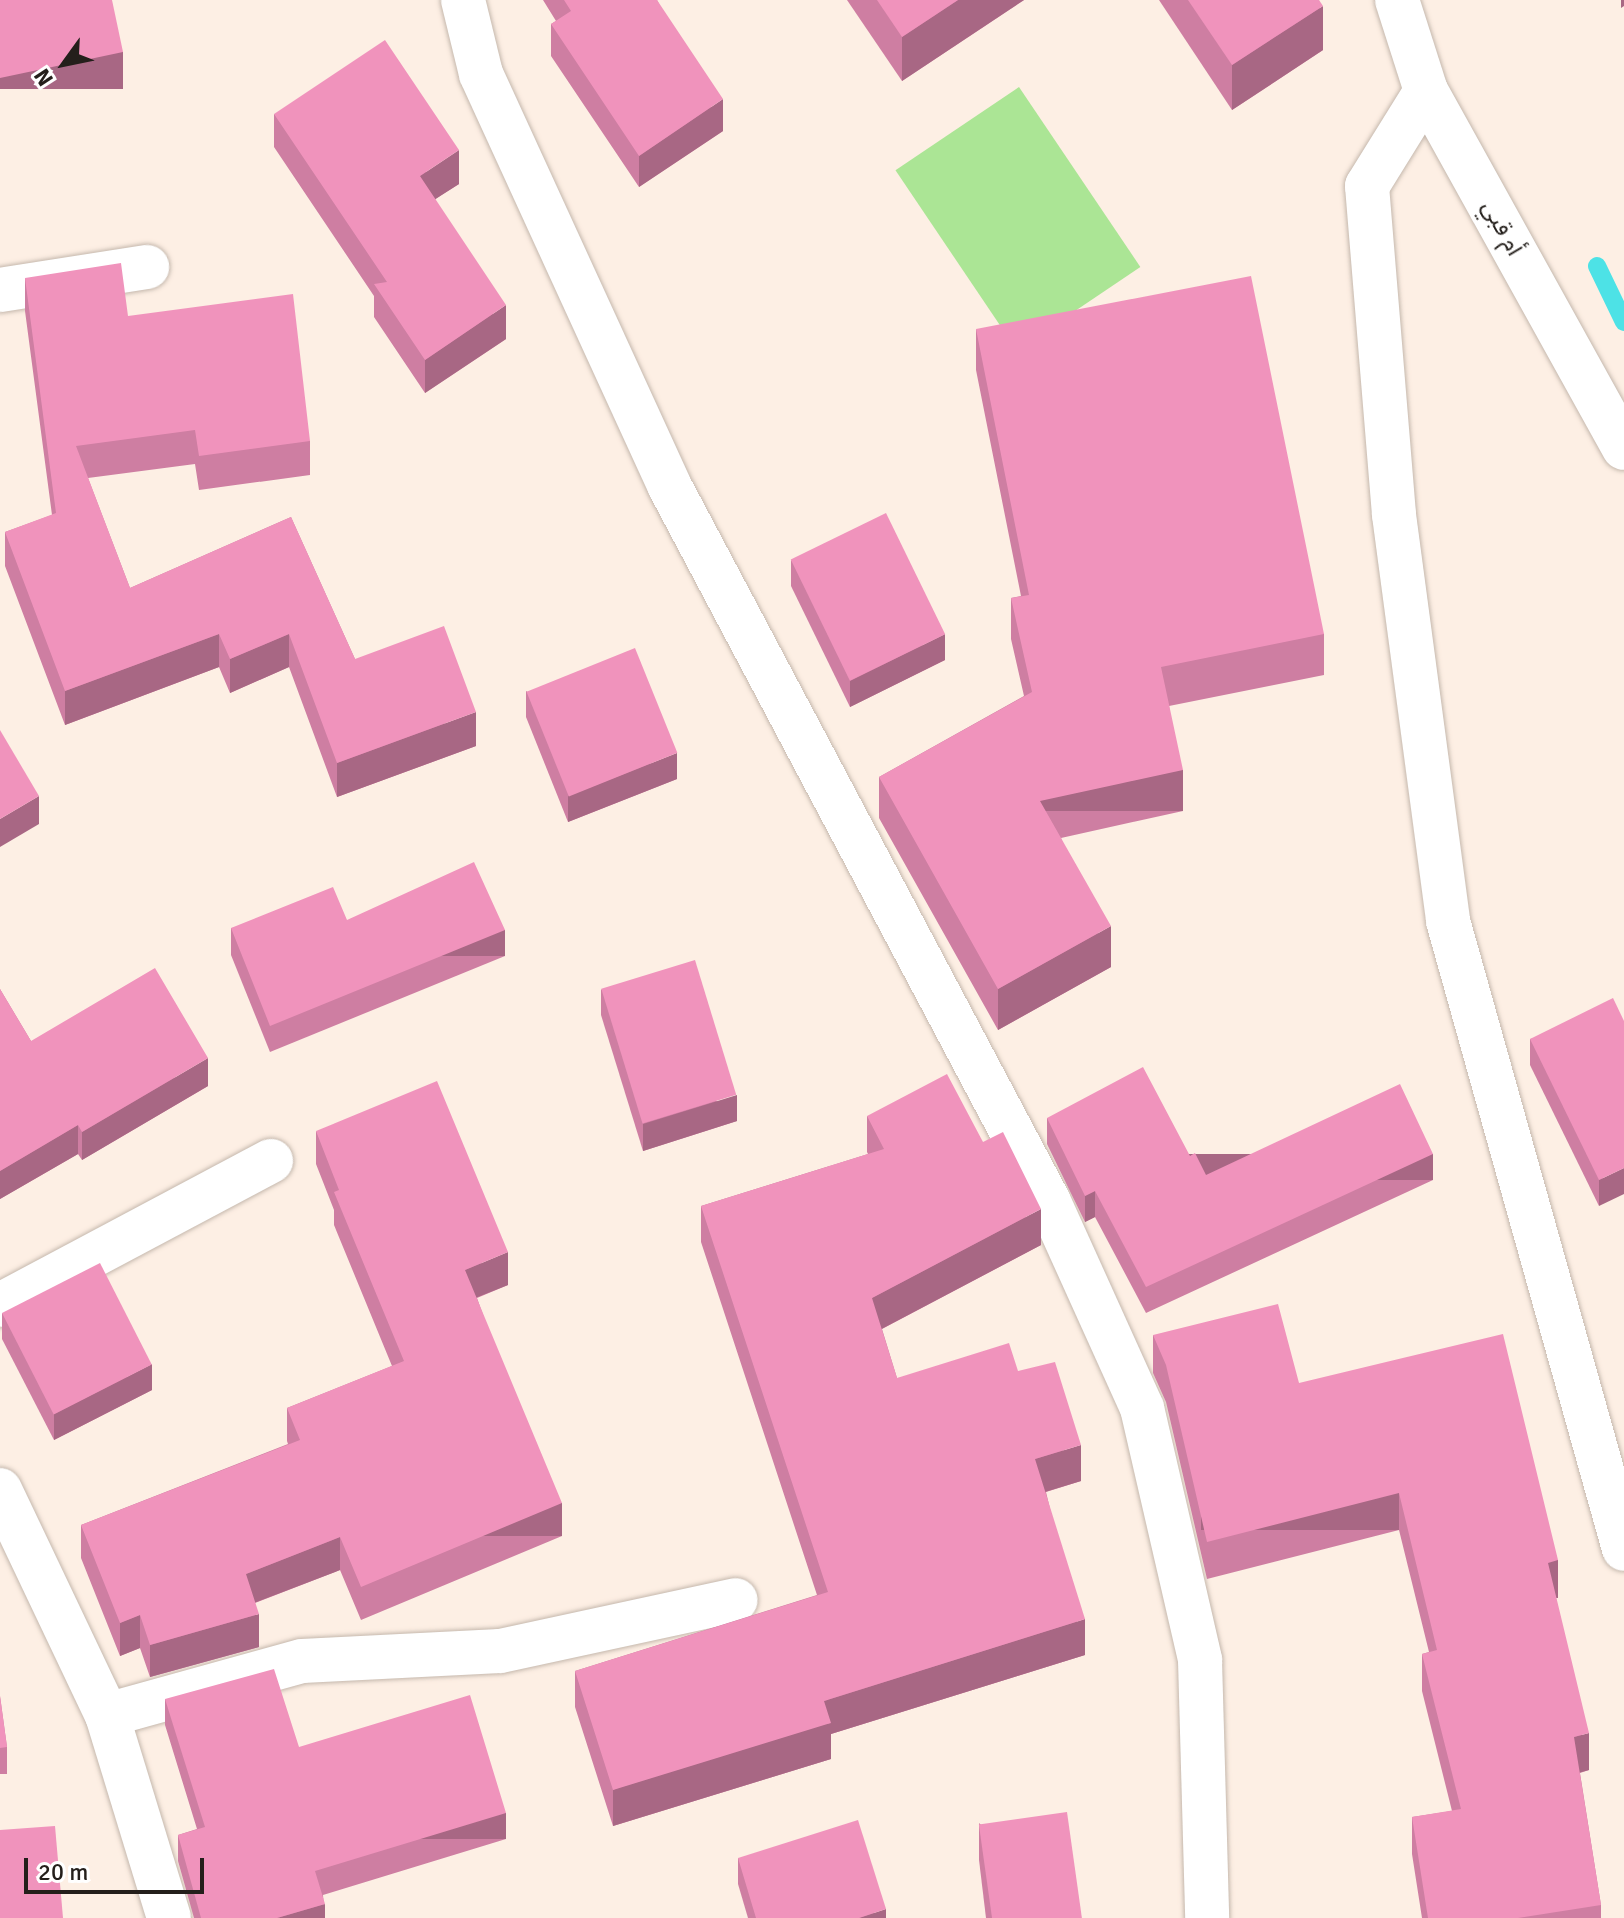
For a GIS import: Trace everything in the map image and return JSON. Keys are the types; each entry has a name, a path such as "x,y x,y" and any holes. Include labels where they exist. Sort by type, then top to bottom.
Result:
{"street":[{"path":"463,0 481,74 669,485 1049,1202 1142,1408 1200,1660 1207,1918"},
{"name":"أم قبي","path":"1397,0 1426,91 1624,448"},
{"path":"1426,91 1367,186 1394,515 1448,921 1624,1549"},
{"path":"0,290 147,267"},
{"path":"0,1305 271,1161"},
{"path":"0,1490 107,1715 169,1918"},
{"path":"107,1715 302,1661 500,1651 736,1600"}],"green space":[{"path":"1019,87 1140,267 1017,350 895,170"}],"building":[{"path":"0,0 112,0 123,52 0,78"},
{"path":"564,0 657,0 723,99 639,156 551,24 571,11"},
{"path":"877,0 958,0 902,37"},
{"path":"1188,0 1319,0 1323,6 1232,65"},
{"path":"385,40 459,150 420,176 506,305 425,360 374,284 387,282 274,114"},
{"path":"121,263 128,316 293,294 310,441 199,456 195,430 76,446 130,588 291,517 355,659 444,626 476,712 337,763 289,634 230,659 219,634 65,691 5,532 56,513 25,278"},
{"path":"1251,276 1324,634 1161,667 1183,770 1040,801 1111,926 998,989 879,777 1032,692 1011,598 1029,595 976,329"},
{"path":"886,513 945,634 850,681 791,559"},
{"path":"635,648 677,753 569,797 527,692"},
{"path":"0,730 39,796 0,819"},
{"path":"474,862 505,930 270,1026 231,928 333,887 347,920"},
{"path":"695,960 736,1095 643,1123 601,989"},
{"path":"155,968 208,1058 82,1132 78,1125 0,1171 0,989 31,1041"},
{"path":"1613,998 1624,1021 1624,1168 1599,1180 1530,1039"},
{"path":"1143,1067 1190,1156 1195,1153 1206,1175 1400,1084 1433,1154 1146,1287 1095,1191 1085,1196 1047,1118"},
{"path":"947,1074 983,1142 1003,1132 1041,1209 872,1298 897,1378 1009,1343 1018,1371 1055,1362 1081,1445 1035,1459 1085,1619 824,1701 831,1723 613,1790 575,1671 828,1592 701,1206 884,1149 867,1116"},
{"path":"437,1081 508,1252 465,1270 562,1503 361,1587 340,1537 246,1574 259,1614 150,1645 140,1615 120,1623 81,1525 300,1440 287,1408 404,1361 334,1192 339,1190 316,1131"},
{"path":"100,1263 152,1365 54,1415 2,1313"},
{"path":"1278,1304 1299,1383 1503,1334 1558,1560 1548,1563 1589,1733 1574,1737 1601,1905 1518,1918 1428,1918 1412,1817 1461,1809 1422,1654 1437,1650 1399,1493 1207,1542 1166,1365 1153,1335"},
{"path":"274,1669 299,1747 470,1695 506,1813 315,1871 325,1904 277,1918 201,1918 178,1835 205,1827 165,1699"},
{"path":"0,1696 7,1747 0,1748"},
{"path":"1067,1812 1082,1918 992,1918 979,1824"},
{"path":"858,1820 886,1909 859,1918 756,1918 738,1858"},
{"path":"55,1826 63,1918 0,1918 0,1830"}],"waterway":[{"path":"1597,266 1624,322"}]}
